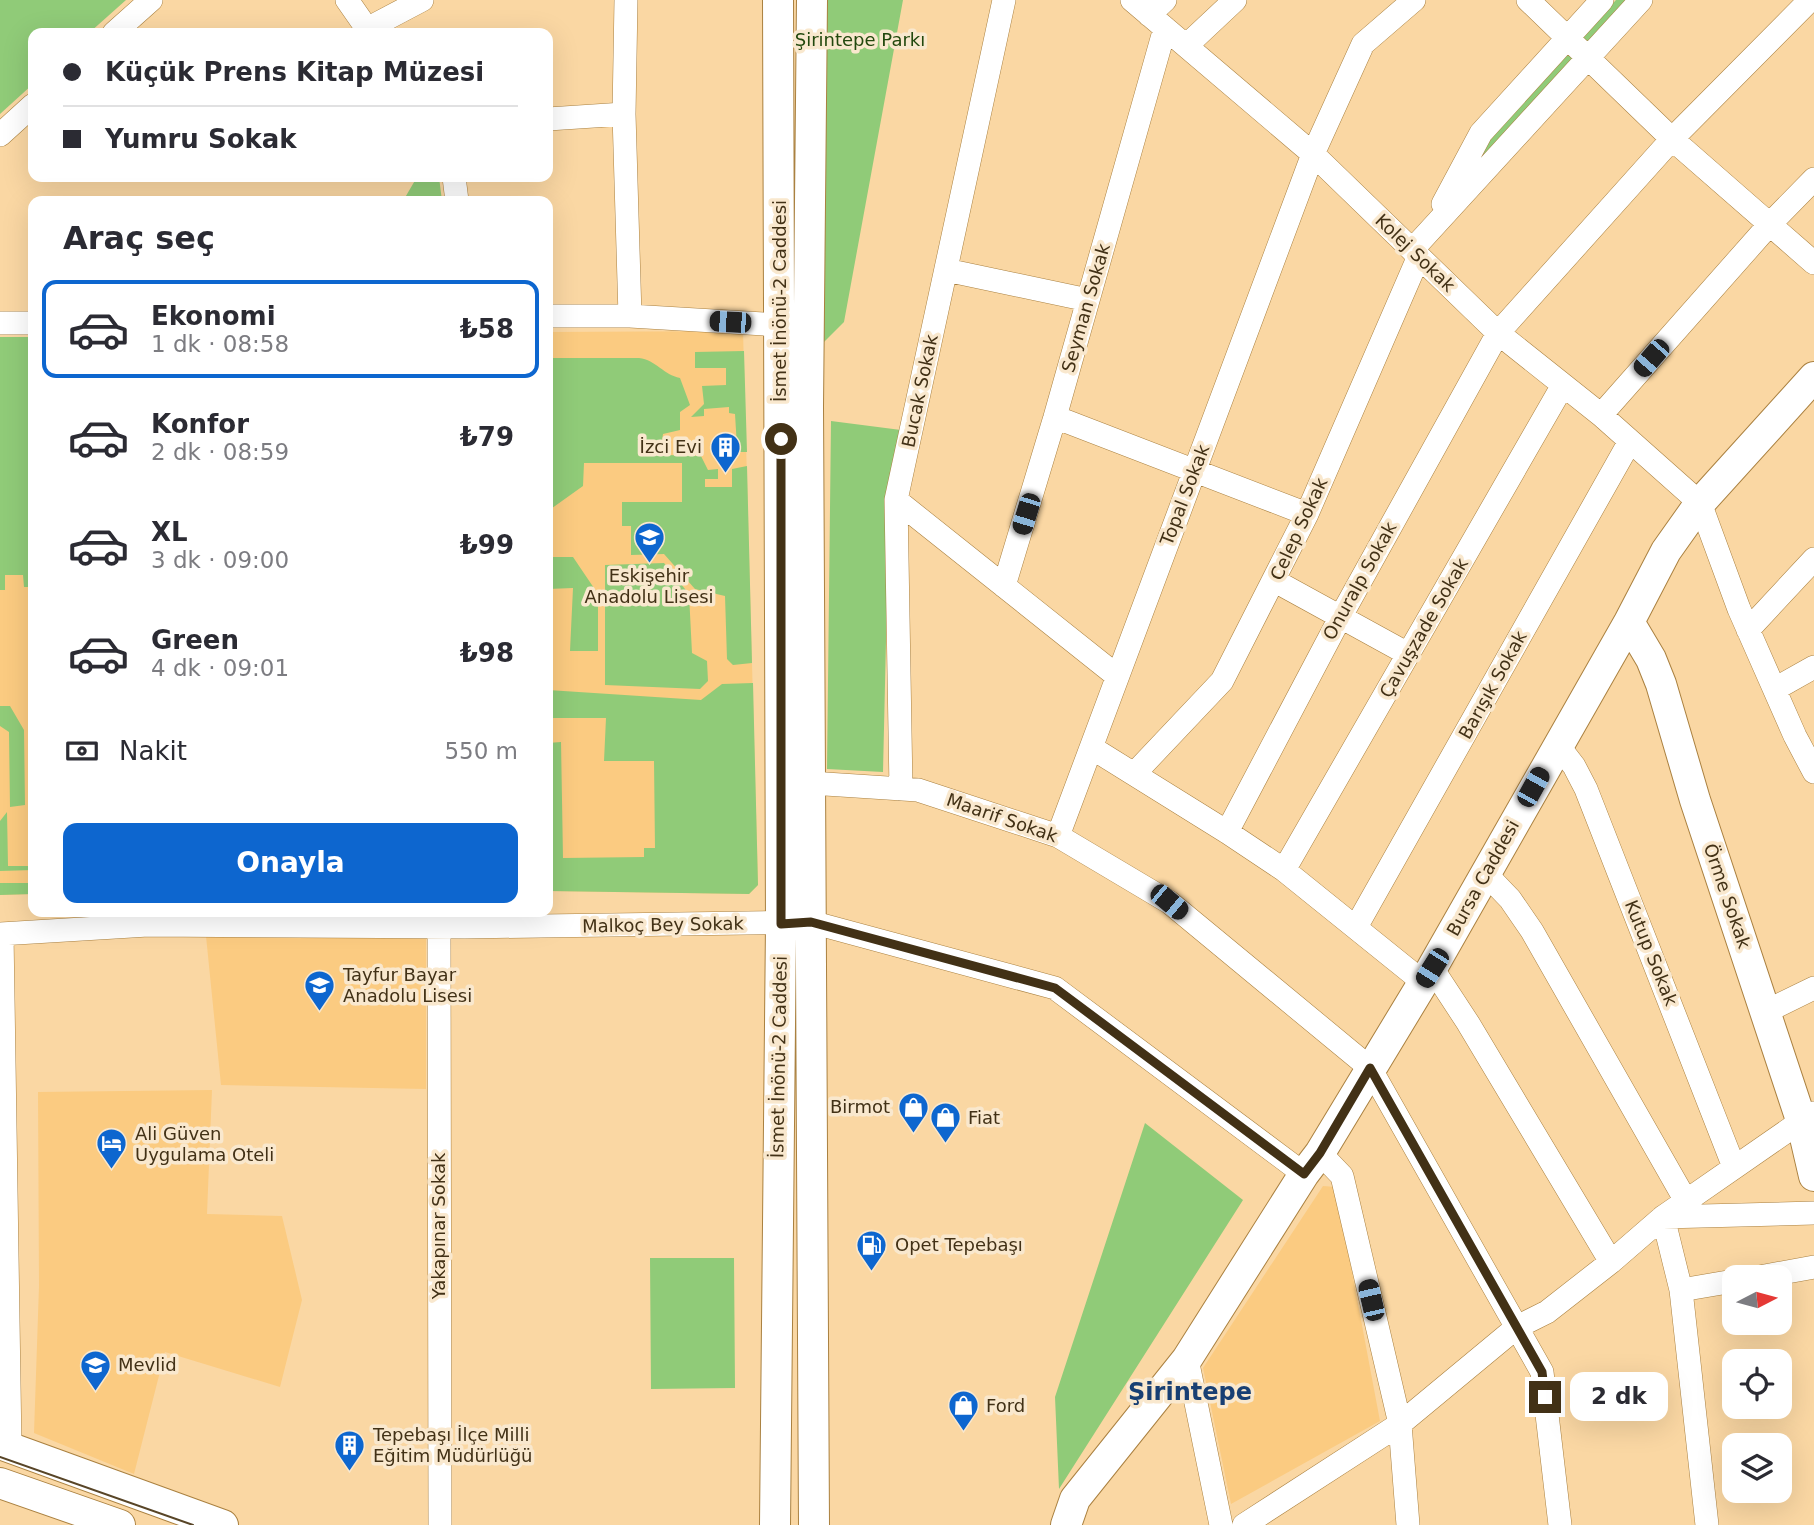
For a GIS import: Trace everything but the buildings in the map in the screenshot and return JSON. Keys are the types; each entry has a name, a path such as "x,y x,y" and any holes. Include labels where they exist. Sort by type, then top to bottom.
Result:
{"main road":[{"name":"İsmet İnönü-2 Caddesi","path":"775,1525 781,924 778,0"},
{"name":"İsmet İnönü-2 Caddesi","path":"812,0 808,406 814,1525"},
{"name":"Bursa Caddesi","path":"1066,1525 1075,1499 1187,1359 1428,975 1557,744 1629,622 1666,551 1700,503 1814,377"},
{"name":"Örme Sokak","path":"1629,622 1651,659 1661,684 1695,800 1765,1012 1807,1116 1814,1175"},
{"path":"5,1446 223,1525"},
{"path":"0,1483 106,1523"}],"street":[{"path":"120,28 151,0"},
{"path":"347,0 366,28"},
{"path":"373,28 422,0"},
{"path":"626,0 624,114 630,316"},
{"name":"Bucak Sokak","path":"901,789 896,500 1004,0"},
{"name":"Kolej Sokak","path":"1132,0 1160,14 1186,46 1419,247 1498,333 1601,415 1629,443 1700,503"},
{"path":"1186,46 1235,0"},
{"name":"Topal Sokak","path":"1058,836 1313,154 1363,44 1414,0"},
{"path":"1528,0 1672,139 1814,263"},
{"path":"1419,247 1481,133 1602,0"},
{"path":"1419,247 1641,0"},
{"name":"Onuralp Sokak","path":"1227,832 1341,616 1498,333 1672,139 1810,0"},
{"name":"Seyman Sokak","path":"1004,586 1088,300 1160,14"},
{"path":"0,135 28,110"},
{"path":"553,118 624,114"},
{"path":"1601,415 1769,225 1814,179"},
{"name":"Celep Sokak","path":"1134,774 1223,681 1307,514 1419,247"},
{"path":"946,270 1088,300"},
{"path":"553,316 630,316 780,325"},
{"path":"0,324 28,323"},
{"name":"Çavuşzade Sokak","path":"1284,870 1563,385"},
{"path":"1055,417 1307,514"},
{"name":"Barışık Sokak","path":"1356,927 1629,443"},
{"path":"896,500 1118,676"},
{"path":"1700,503 1725,574 1775,690 1805,731 1814,772"},
{"path":"1748,630 1814,559"},
{"path":"1275,581 1408,654"},
{"path":"1775,690 1814,667"},
{"name":"Kutup Sokak","path":"1557,744 1574,766 1586,789 1734,1167"},
{"path":"1092,748 1284,870 1356,927 1428,975 1468,1023 1611,1262"},
{"name":"Maarif Sokak","path":"810,783 918,790 1058,836 1169,902 1370,1068"},
{"path":"1485,873 1510,899 1532,931 1686,1201"},
{"name":"Malkoç Bey Sokak","path":"1,934 148,925 439,927 811,922 1055,988 1312,1163 1342,1176 1400,1424 1408,1525"},
{"name":"Yakapınar Sokak","path":"439,927 440,1525"},
{"path":"1,934 5,1446"},
{"path":"1765,1012 1814,988"},
{"path":"1370,1068 1542,1372 1560,1525"},
{"path":"1244,1525 1400,1424 1517,1327 1547,1312 1663,1217 1807,1116"},
{"path":"1663,1217 1814,1213"},
{"path":"1663,1217 1681,1290 1707,1525"},
{"path":"1792,1271 1814,1267"},
{"path":"1681,1290 1722,1283"},
{"path":"1187,1359 1221,1525"}],"shaded area":[{"name":"Eskişehir Anadolu Lisesi","path":"743,331 758,885 749,894 553,891 553,332"},
{"path":"0,337 28,337 28,894 0,895"},
{"name":"Tayfur Bayar Anadolu Lisesi","path":"206,936 426,939 426,1089 221,1085"},
{"path":"212,1090 207,1214 282,1216 302,1300 280,1387 165,1352 134,1474 34,1433 39,1286 38,1092"},
{"path":"1323,1186 1336,1187 1380,1421 1231,1504 1203,1368"}],"green space":[{"path":"0,0 126,0 95,28 28,28 28,89 0,114"},
{"name":"Şirintepe Parkı","path":"824,0 903,0 844,322 821,345"},
{"path":"1616,0 1634,0 1592,47 1582,37"},
{"path":"1569,51 1578,59 1461,182 1489,137"},
{"path":"414,182 440,182 441,196 406,196"},
{"path":"0,337 28,337 28,587 24,587 23,575 5,575 5,590 0,590"},
{"path":"744,351 747,452 737,452 730,448 737,447 735,414 729,413 729,407 704,409 704,416 691,417 704,404 702,386 726,385 726,368 695,368 695,352"},
{"path":"553,358 639,358 680,378 690,405 680,412 680,430 663,434 661,447 667,455 701,456 708,470 718,469 718,479 705,479 705,487 732,487 732,469 747,466 752,663 733,665 727,659 725,596 695,589 664,554 631,555 631,526 622,526 622,502 682,502 682,463 584,463 583,486 553,507"},
{"path":"831,421 901,430 888,554 883,772 827,769"},
{"path":"553,557 573,557 598,594 598,651 570,651 573,588 553,589"},
{"path":"664,563 689,594 692,653 707,661 708,681 700,689 605,685 605,565"},
{"path":"753,683 758,885 749,894 553,891 553,743 561,742 563,858 644,857 644,848 655,848 654,761 604,761 606,718 553,718 553,690 701,700 722,684"},
{"path":"0,706 10,706 24,730 25,805 10,807 9,732 0,726"},
{"path":"7,812 8,866 28,866 28,870 0,871 0,821"},
{"path":"0,883 28,883 28,894 0,895"},
{"path":"1145,1123 1243,1200 1059,1489 1055,1397"},
{"path":"650,1258 734,1258 735,1388 651,1389"}],"tram line":[{"path":"0,1457 193,1525"}],"place":[{"name":"İzci Evi","path":"725,474"},
{"name":"Eskişehir Anadolu Lisesi","path":"649,565"},
{"name":"Tayfur Bayar Anadolu Lisesi","path":"320,1012"},
{"name":"Birmot","path":"913,1134"},
{"name":"Fiat","path":"945,1145"},
{"name":"Ali Güven Uygulama Oteli","path":"112,1171"},
{"name":"Opet Tepebaşı","path":"872,1272"},
{"name":"Mevlid","path":"95,1392"},
{"name":"Ford","path":"963,1433"},
{"name":"Tepebaşı İlçe Milli Eğitim Müdürlüğü","path":"350,1472"}],"district":[{"name":"Şirintepe","path":"1190,1392"}],"route":[{"path":"781,439 781,924 811,922 1055,988 1304,1174 1320,1153 1370,1068 1542,1372 1545,1397"}]}
